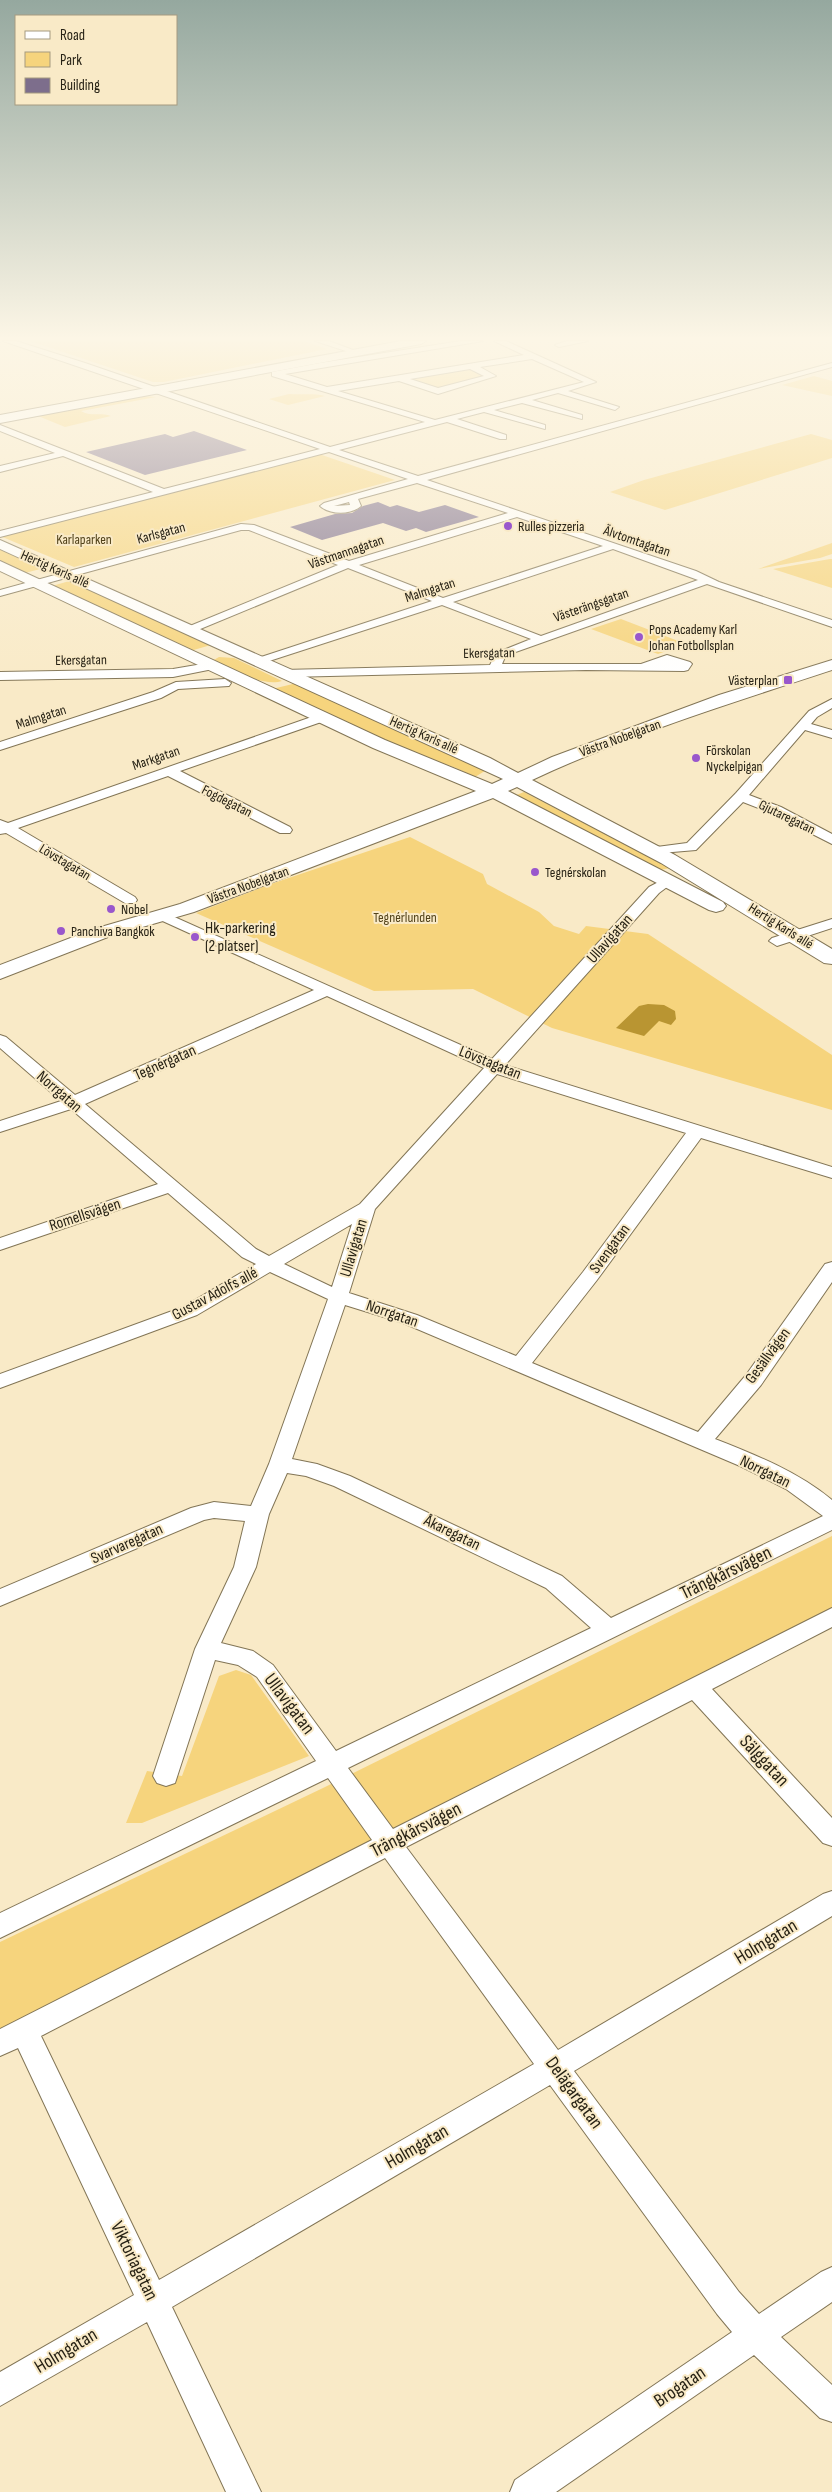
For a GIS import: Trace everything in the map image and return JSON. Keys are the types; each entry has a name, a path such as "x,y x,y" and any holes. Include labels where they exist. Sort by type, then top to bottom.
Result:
{"main road":[{"name":"Hertig Karls allé","path":"0,544 484,762 654,851 674,873 720,908 832,976"},
{"name":"Hertig Karls allé","path":"0,566 379,744 487,788 674,873 797,935 832,958"},
{"name":"Västra Nobelgatan","path":"725,699 756,683 832,653"},
{"path":"207,663 228,654 253,658"},
{"name":"Västra Nobelgatan","path":"0,965 122,918 318,850 427,804 515,779 725,699 832,665"},
{"path":"262,689 293,676"},
{"name":"Västra Nobelgatan","path":"0,972 101,933 162,916 333,853 487,788"}],"street":[{"path":"0,468 46,457"},
{"path":"76,457 160,491"},
{"path":"0,534 293,457"},
{"name":"Älvtomtagatan","path":"350,457 610,547 692,573 706,581 832,624"},
{"path":"352,498 498,457"},
{"name":"Västmannagatan","path":"189,630 348,565 516,514"},
{"name":"Karlsgatan","path":"0,593 244,527 254,528 348,565"},
{"name":"Malmgatan","path":"253,658 444,601 610,547"},
{"path":"348,565 540,639"},
{"name":"Västerängsgatan","path":"494,668 500,655 540,639 706,581"},
{"name":"Ekersgatan","path":"0,676 173,673 207,663"},
{"name":"Ekersgatan","path":"293,676 335,672 644,666"},
{"path":"162,672 176,686"},
{"name":"Malmgatan","path":"0,746 157,695 176,686 224,683"},
{"name":"Ullavigatan","path":"166,1776 207,1649 245,1566 258,1514 280,1464 339,1296 366,1208 654,890 689,857 691,847 741,796 816,711 832,703"},
{"name":"Markgatan","path":"2,827 322,717"},
{"path":"804,726 832,734"},
{"name":"Fogdegatan","path":"168,771 285,830"},
{"name":"Gjutaregatan","path":"741,796 776,810 832,840"},
{"name":"Lövstagatan","path":"2,827 130,900"},
{"path":"654,851 691,847"},
{"name":"Lövstagatan","path":"162,916 494,1066 832,1173"},
{"path":"777,941 832,923"},
{"name":"Tegnérgatan","path":"0,1126 72,1103 326,991"},
{"name":"Norrgatan","path":"0,1040 249,1253 270,1265 302,1282 407,1318 781,1477 822,1503 832,1512"},
{"name":"Svengatan","path":"520,1365 584,1283 696,1131"},
{"name":"Romellsvägen","path":"0,1244 170,1186"},
{"name":"Gustav Adolfs allé","path":"0,1380 190,1311 366,1208"},
{"name":"Gesällvägen","path":"701,1442 714,1429 832,1268"},
{"name":"Åkaregatan","path":"280,1464 309,1469 342,1481 554,1582 609,1630"},
{"name":"Svarvaregatan","path":"0,1598 199,1513 214,1510 258,1514"},
{"name":"Trängkårsvägen","path":"1,1924 832,1521"},
{"name":"Trängkårsvägen","path":"12,2037 832,1617"},
{"name":"Ullavigatan","path":"207,1649 245,1657 265,1670 333,1764"},
{"name":"Sälggatan","path":"695,1687 832,1835"},
{"name":"Delägargatan","path":"333,1764 388,1844 728,2303 787,2367 832,2406"},
{"name":"Holmgatan","path":"0,2390 555,2067 832,1902"},
{"name":"Viktoriagatan","path":"12,2037 152,2300 244,2492"},
{"name":"Brogatan","path":"528,2492 832,2283"}],"green space":[{"name":"Karlaparken","path":"306,457 329,457 395,480 74,567 0,536"},
{"path":"726,457 832,457 665,510 610,492 644,480"},
{"path":"832,543 832,554 820,558 758,569"},
{"path":"0,548 44,568 25,573 0,561"},
{"path":"830,559 832,559 832,588 773,569"},
{"path":"73,580 211,645 190,651 52,586"},
{"name":"Pops Academy Karl Johan Fotbollsplan","path":"621,619 686,644 658,654 591,629"},
{"path":"219,657 234,658 282,681 266,682 212,661"},
{"path":"297,683 488,769 475,777 406,750 272,689"},
{"path":"524,792 670,868 660,870 514,796"},
{"name":"Tegnérlunden","path":"410,837 483,874 487,884 539,912 554,926 579,934 586,926 648,934 832,1055 832,1110 552,1028 473,989 374,991 196,913 268,885"},
{"path":"832,1536 832,1608 0,2036 0,1942 323,1788"},
{"path":"236,1670 251,1675 309,1756 142,1823 126,1823 147,1771 182,1776 219,1676"}],"shaded area":[{"path":"648,1004 664,1005 675,1011 676,1019 671,1025 659,1021 644,1036 616,1028 639,1006"}],"building":[{"path":"100,457 217,457 145,475"},
{"path":"378,502 390,507 397,505 419,512 445,505 479,517 426,532 416,528 406,531 383,523 322,540 290,527 335,514 352,513 363,506"}],"place":[{"name":"Rulles pizzeria","path":"508,526"},
{"name":"Pops Academy Karl Johan Fotbollsplan","path":"639,637"},
{"name":"Västerplan","path":"788,680"},
{"name":"Förskolan Nyckelpigan","path":"696,758"},
{"name":"Tegnérskolan","path":"535,872"},
{"name":"Nobel","path":"111,909"},
{"name":"Panchiva Bangkok","path":"61,931"},
{"name":"Hk-parkering (2 platser)","path":"195,937"}]}
